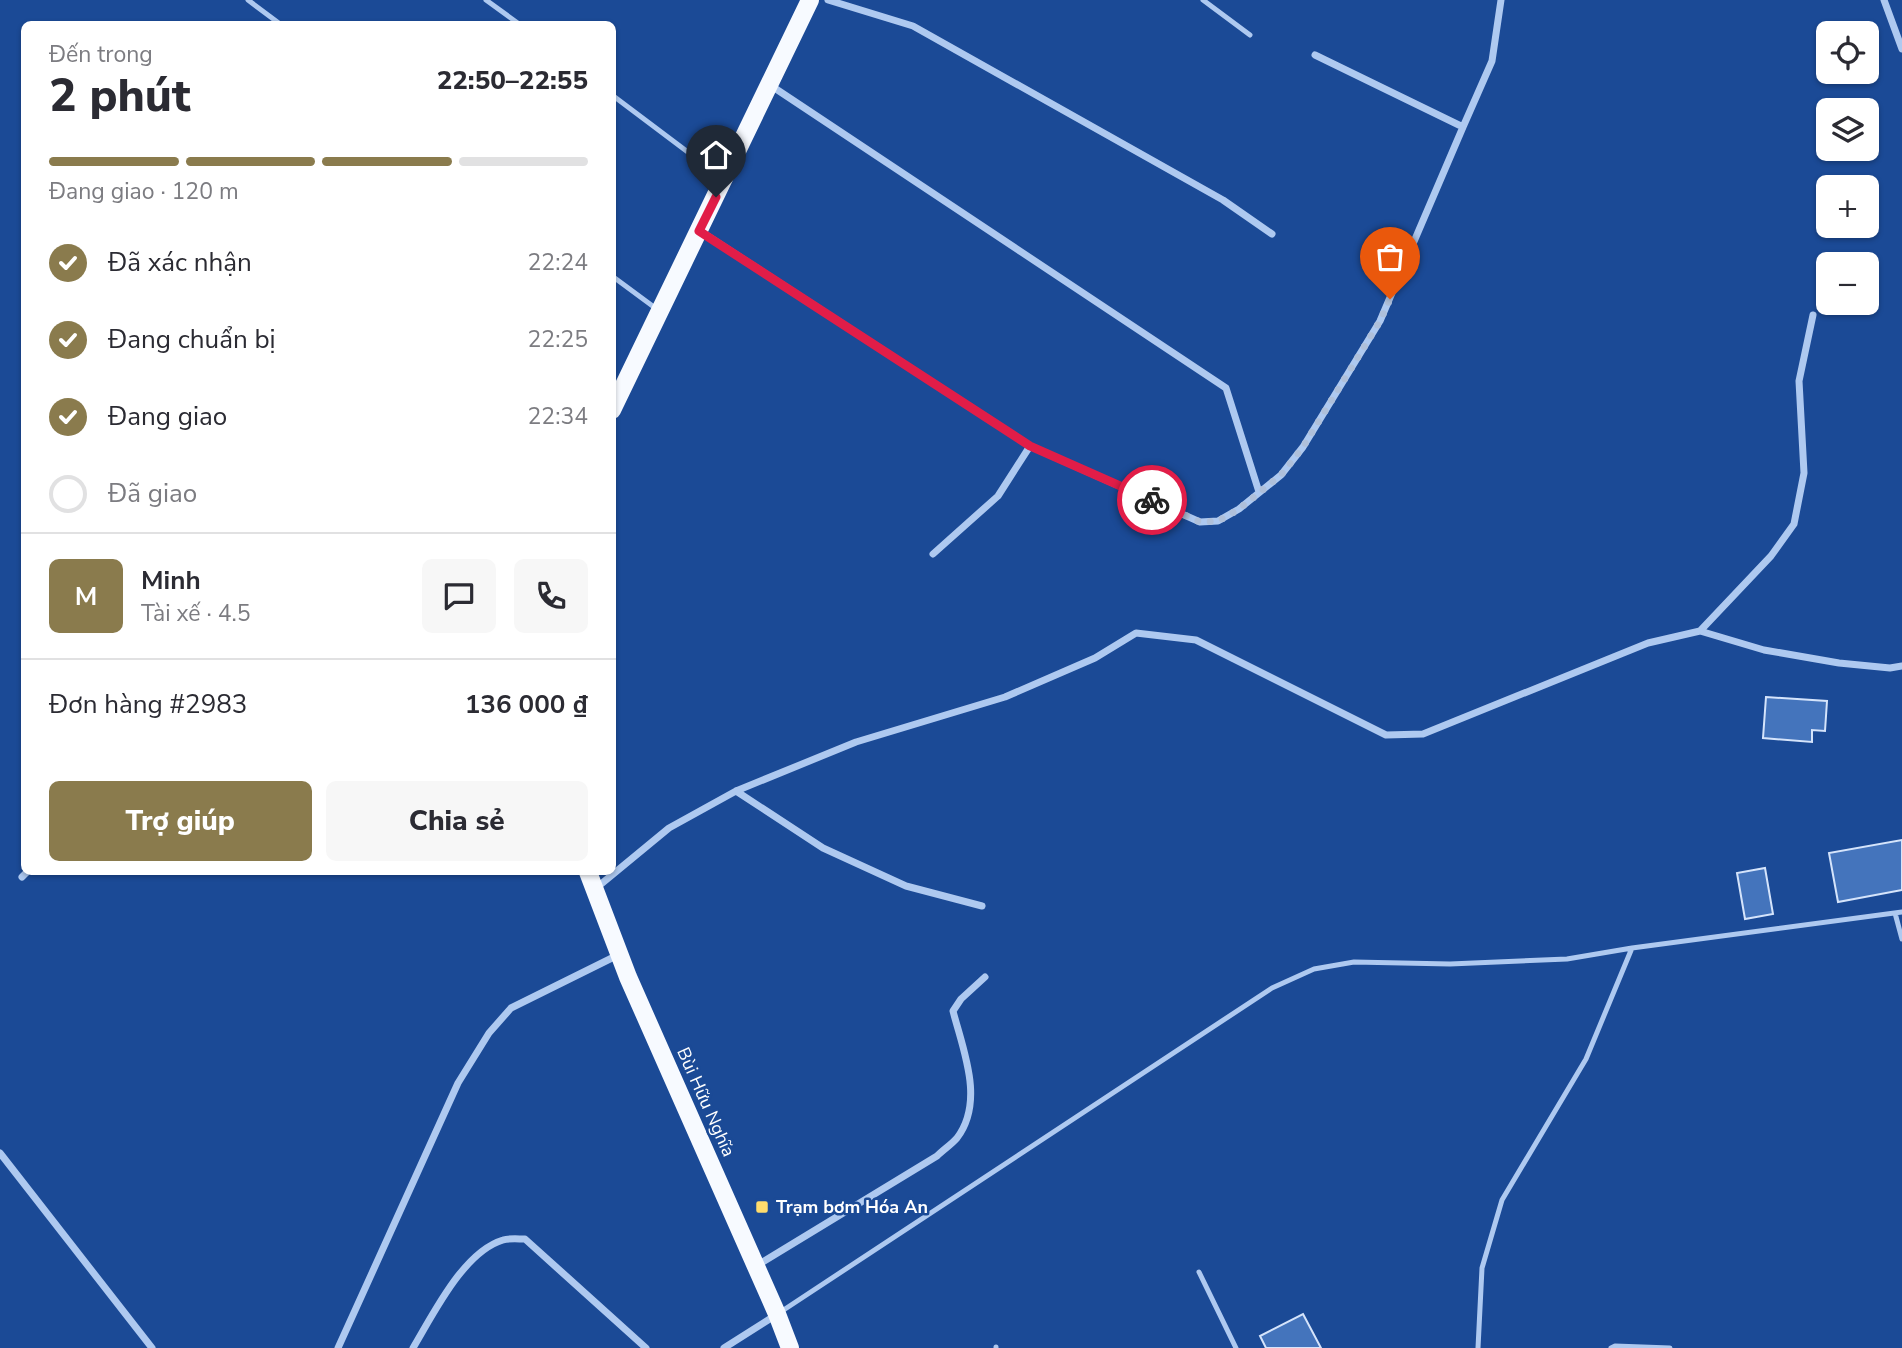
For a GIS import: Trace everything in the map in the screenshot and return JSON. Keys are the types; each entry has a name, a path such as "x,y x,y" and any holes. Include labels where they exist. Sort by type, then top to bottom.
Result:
{"main road":[{"path":"616,403 810,0"},
{"name":"Bùi Hữu Nghĩa","path":"589,875 619,954 790,1348"}],"street":[{"path":"828,0 913,26 1223,200 1272,234"},
{"path":"699,231 1030,446 1200,522 1218,521 1239,509 1281,475 1303,447 1380,321 1492,61 1501,0"},
{"path":"1884,0 1902,49"},
{"path":"1315,55 1463,127"},
{"path":"770,84 1226,388 1259,492"},
{"path":"1700,631 1771,556 1794,524 1804,473 1799,381 1813,315"},
{"path":"933,554 998,496 1030,446"},
{"path":"616,872 669,828 736,791 856,742 1005,697 1095,658 1136,633 1196,640 1386,735 1423,734 1648,643 1700,631 1764,650 1839,663 1889,668 1902,666"},
{"path":"736,791 824,848 905,886 982,905"},
{"path":"594,890 612,875"},
{"path":"338,1348 458,1083 489,1033 511,1008 619,954"},
{"path":"756,1266 937,1156 957,1138 967,1119 972,1090 953,1010 985,976"},
{"path":"0,1153 152,1348"},
{"path":"413,1348 453,1282 475,1256 503,1240 525,1239 646,1348"},
{"path":"724,1348 777,1314"}],"lane":[{"path":"248,0 276,21"},
{"path":"486,0 515,21"},
{"path":"1203,0 1250,35"},
{"path":"616,98 724,179"},
{"path":"616,279 660,312"},
{"path":"777,1314 1261,995 1314,969 1354,962 1450,964 1567,959 1899,912 1902,939"},
{"path":"1478,1348 1482,1268 1502,1199 1586,1059 1632,948"},
{"path":"1199,1272 1236,1348"},
{"path":"1611,1348 1670,1348"}],"building":[{"path":"1766,697 1827,701 1825,731 1812,730 1812,742 1763,738"},
{"path":"1902,840 1902,890 1838,902 1829,853"},
{"path":"1765,868 1773,914 1745,919 1737,873"},
{"path":"1303,1314 1321,1348 1266,1348 1260,1336"}],"way so far":[{"path":"1152,500 1200,522 1218,521 1239,509 1281,475 1303,447 1380,321 1390,299"}],"place":[{"name":"Trạm bơm Hóa An","path":"762,1207"}],"route":[{"path":"716,197 699,231 1030,446 1152,500"}]}
